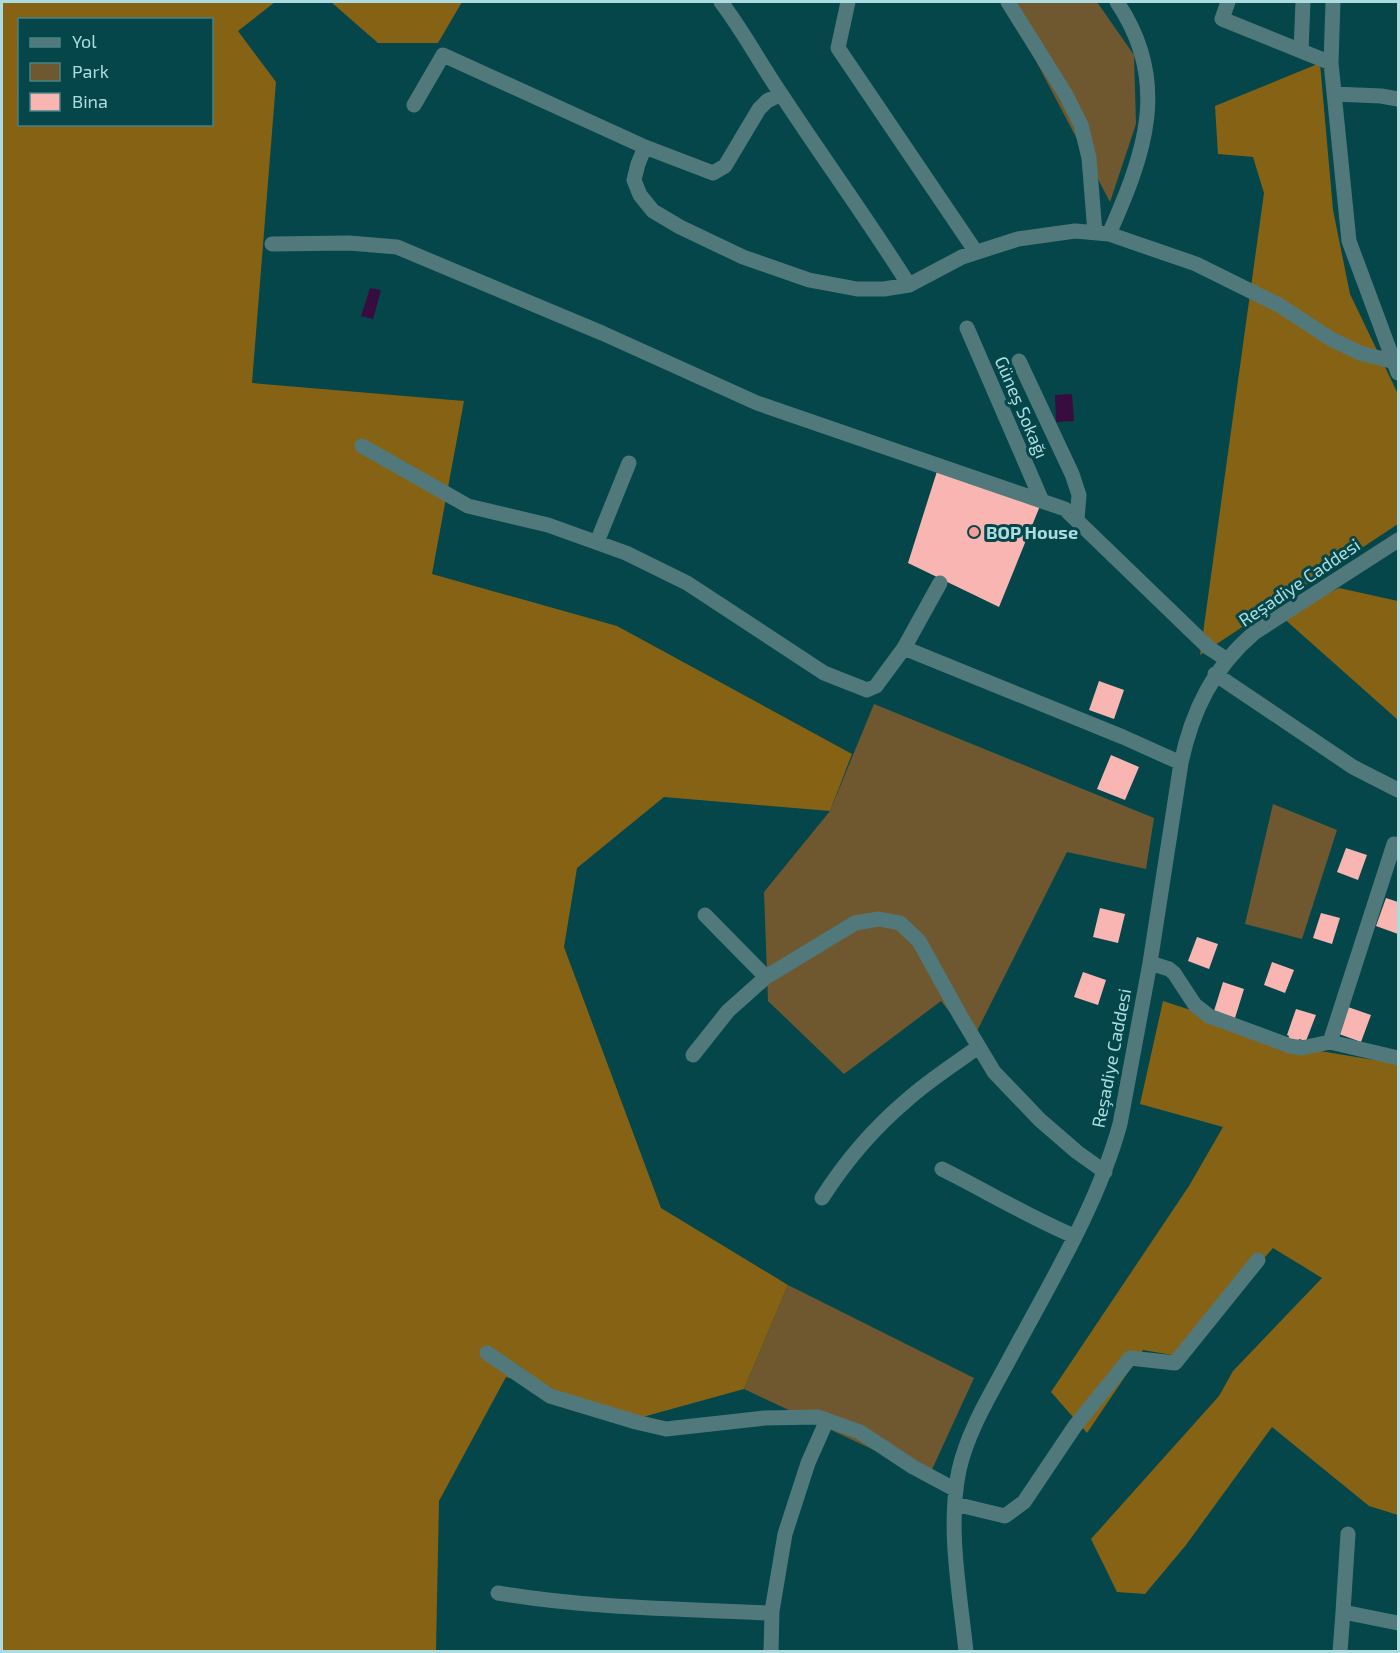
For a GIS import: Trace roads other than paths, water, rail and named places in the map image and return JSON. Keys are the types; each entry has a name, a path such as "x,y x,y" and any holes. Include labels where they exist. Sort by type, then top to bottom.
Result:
{"street":[{"path":"721,2 909,285"},
{"path":"848,2 838,48 976,252"},
{"path":"1008,2 1066,95 1081,125 1102,233"},
{"path":"1102,233 1120,209 1143,140 1149,104 1148,86 1140,50 1134,31 1117,2"},
{"path":"1228,2 1222,19 1331,63"},
{"path":"1301,51 1303,2"},
{"path":"1333,2 1331,63 1349,242 1396,367"},
{"path":"414,105 443,55 645,147 706,172 718,171 724,166 759,109 767,101 781,94"},
{"path":"1334,94 1398,99"},
{"path":"645,147 634,180 640,195 653,211 680,227 743,257 809,280 856,289 884,289 909,285 962,257 1018,238 1075,231 1102,233 1196,264 1279,304 1331,339 1396,367"},
{"path":"272,244 349,243 397,248 602,333 757,404 1065,509 1209,648 1226,659"},
{"name":"Güneş Sokağı","path":"967,328 1042,501"},
{"name":"Güneş Sokağı","path":"1019,361 1072,474 1079,495 1077,520"},
{"path":"362,446 468,506 548,525 626,553 687,583 824,673 864,690 876,686 904,648 940,583"},
{"path":"597,542 629,462"},
{"name":"Reşadiye Caddesi","path":"966,1652 955,1542 955,1497 959,1469 974,1427 1105,1172 1120,1124 1150,963 1180,763 1195,712 1215,674 1226,659 1254,633 1398,540"},
{"path":"904,648 1123,737 1180,763"},
{"path":"1215,674 1353,767 1398,790"},
{"path":"1330,1042 1394,844 1398,846"},
{"path":"705,915 766,977"},
{"path":"693,1055 728,1011 766,977 855,923 879,919 900,923 919,941 994,1072 1040,1120 1077,1152 1105,1172"},
{"path":"1150,963 1174,973 1195,1005 1209,1016 1290,1046 1302,1048 1330,1042 1398,1058"},
{"path":"822,1198 837,1175 907,1100 978,1047"},
{"path":"942,1169 1050,1226 1074,1236"},
{"path":"487,1353 550,1395 666,1429 765,1418 818,1417 860,1432 955,1497 1005,1516 1024,1502 1075,1426 1130,1358 1175,1363 1258,1260"},
{"path":"771,1652 772,1611 785,1534 808,1463 827,1420"},
{"path":"1340,1652 1348,1534"},
{"path":"498,1593 554,1602 641,1608 767,1613 772,1611"},
{"path":"1343,1612 1398,1623"}],"place":[{"name":"BOP House","path":"974,532"}]}
